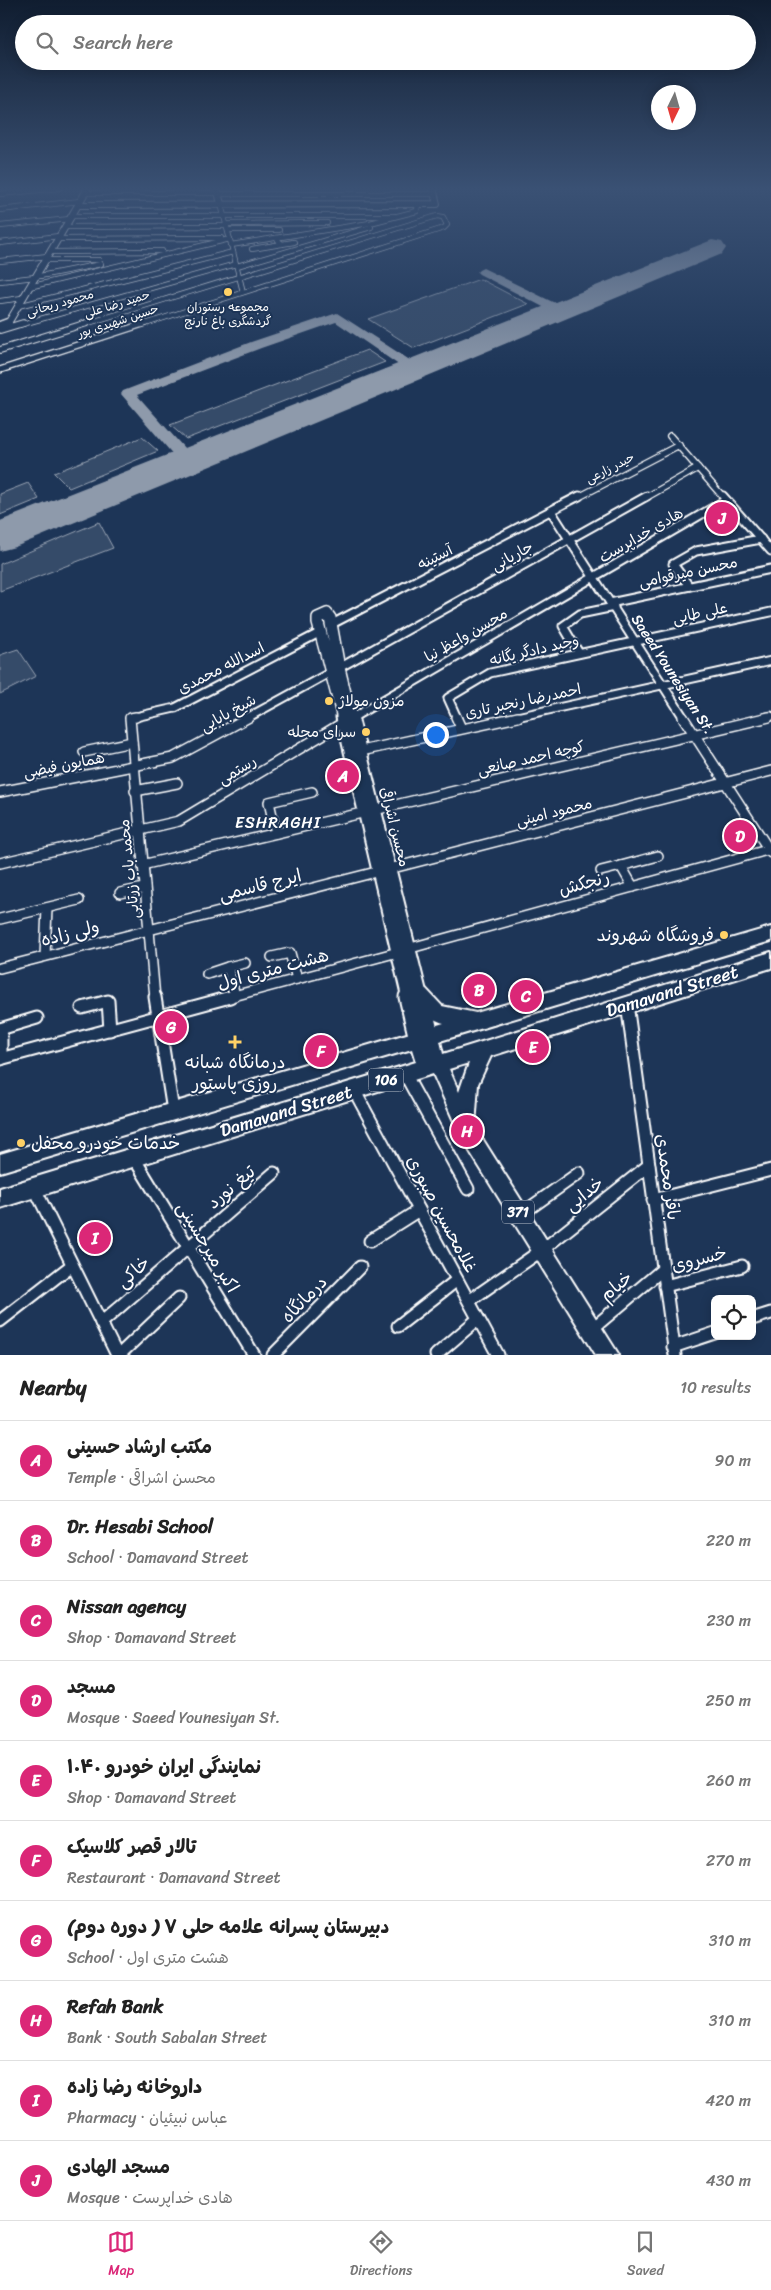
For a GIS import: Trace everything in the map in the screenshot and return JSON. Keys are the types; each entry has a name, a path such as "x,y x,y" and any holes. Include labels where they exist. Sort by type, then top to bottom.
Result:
{"main road":[{"path":"3,327 51,251"},
{"name":"محسن اشراقی","path":"326,629 424,1037"},
{"name":"محسن اشراقی","path":"348,720 361,751 370,811"},
{"name":"Damavand Street","path":"0,1163 771,934"},
{"name":"محسن اشراقی","path":"402,950 420,995 424,1037"},
{"name":"Damavand Street","path":"0,1198 771,960"},
{"path":"420,995 438,1013 477,1020"},
{"path":"424,1037 432,1065"},
{"path":"467,1131 466,1098 469,1084 477,1063 486,1048"},
{"name":"371","path":"432,1065 467,1131 592,1329 603,1353"}],"street":[{"path":"0,261 48,256 170,251"},
{"path":"29,287 175,251"},
{"name":"محمود ریحانی","path":"3,327 285,251"},
{"name":"حمید رضا علی","path":"0,350 322,251"},
{"name":"حسین شهیدی پور","path":"0,370 369,251"},
{"path":"18,306 233,252 239,277 249,298"},
{"path":"0,281 36,276 100,262 48,256"},
{"path":"236,294 238,301"},
{"path":"0,301 22,298"},
{"path":"0,336 3,327"},
{"path":"670,436 771,551"},
{"name":"حیدر زارعی","path":"552,511 678,445"},
{"name":"جاریانی","path":"335,670 698,468"},
{"name":"هادی خداپرست","path":"594,577 726,500"},
{"name":"Saeed Younesiyan St.","path":"552,511 770,850"},
{"name":"آستینه","path":"326,629 552,511"},
{"path":"689,586 673,564 696,551 760,539"},
{"name":"محسن میرقوامی","path":"579,653 563,626 580,614 689,586 771,569"},
{"name":"محسن واعظ نیا","path":"348,720 594,577"},
{"name":"علی طایی","path":"635,641 771,612"},
{"name":"اسدالله محمدی","path":"130,718 174,708 326,629"},
{"name":"وحید دادگر یگانه","path":"461,728 448,698 490,673 635,641"},
{"name":"احمدرضا رنجبر تاری","path":"361,751 771,661"},
{"name":"شیخ بابایی","path":"134,765 174,758 335,670"},
{"name":"کوچه احمد صانعی","path":"142,865 771,716"},
{"name":"محمد باب زرتابی","path":"130,718 138,830 157,1018 173,1111"},
{"name":"رستمی","path":"0,863 179,821 348,720"},
{"path":"84,752 132,742"},
{"name":"همایون فیضی","path":"0,792 134,765"},
{"name":"محمود امینی","path":"385,870 771,771"},
{"path":"136,791 177,783"},
{"path":"276,833 269,802 312,792"},
{"name":"رنجکش","path":"402,950 770,850"},
{"path":"601,871 658,856"},
{"path":"621,866 634,886"},
{"name":"ایرج قاسمی","path":"149,930 385,870"},
{"path":"120,893 144,888"},
{"path":"0,919 79,900"},
{"path":"45,956 47,908"},
{"name":"ولی زاده","path":"0,968 149,930"},
{"name":"هشت متری اول","path":"1,1059 402,950"},
{"path":"272,958 290,953 297,980"},
{"path":"206,974 245,963"},
{"path":"228,967 235,996"},
{"path":"82,1008 108,1001 110,1030"},
{"name":"باقر محمدی","path":"627,1004 674,1351"},
{"path":"1,1059 1,1029 37,1018"},
{"path":"405,1074 468,1189"},
{"name":"غلامحسین صبوری","path":"354,1090 498,1355"},
{"name":"اکبر میرحسینی","path":"133,1157 254,1355"},
{"name":"خدایی","path":"469,1301 542,1250 649,1165"},
{"path":"653,1200 771,1170"},
{"name":"تیغ نورد","path":"188,1246 274,1173"},
{"path":"520,1215 580,1173"},
{"path":"34,1187 118,1355 179,1298"},
{"path":"370,1241 419,1210"},
{"name":"خاکی","path":"101,1323 188,1246"},
{"path":"0,1322 72,1265"},
{"name":"درمانگاه","path":"273,1355 360,1266"},
{"name":"خسروی","path":"665,1286 742,1266"},
{"name":"خیام","path":"592,1329 663,1269"},
{"path":"398,1326 457,1280"},
{"path":"756,1318 771,1313"},
{"path":"436,1355 478,1319"},
{"path":"674,1351 711,1335"}],"shaded area":[{"path":"480,279 528,304 414,348 368,319"},
{"path":"367,350 385,362 186,439 170,425"},
{"path":"142,437 158,451 69,488 54,473"},
{"path":"28,483 39,499 0,515 0,494"},
{"path":"99,522 113,548 0,591 0,564"},
{"path":"18,649 36,676 0,694 0,655"}],"taxiway":[{"path":"483,272 559,310"},
{"path":"187,461 128,394 256,345 337,317 414,369"}],"runway":[{"path":"0,537 704,251"}],"place":[{"name":"مجموعه رستوران گردشگری باغ نارنج","path":"228,292"},
{"name":"مسجد الهادی","path":"722,518"},
{"name":"مزون مولاژ","path":"329,701"},
{"name":"سرای محله","path":"366,732"},
{"name":"مکتب ارشاد حسینی","path":"343,776"},
{"name":"مسجد","path":"740,836"},
{"name":"فروشگاه شهروند","path":"724,935"},
{"name":"Dr. Hesabi School","path":"479,990"},
{"name":"Nissan agency","path":"526,996"},
{"name":"دبیرستان پسرانه علامه حلی ۷ ( دوره دوم)","path":"171,1027"},
{"name":"درمانگاه شبانه روزی پاستور","path":"235,1042"},
{"name":"نمایندگی ایران خودرو ۱۰۴۰","path":"533,1047"},
{"name":"تالار قصر کلاسیک","path":"321,1051"},
{"name":"Refah Bank","path":"467,1131"},
{"name":"خدمات خودرو محفل","path":"21,1143"},
{"name":"داروخانه رضا زاده","path":"95,1238"}],"district":[{"name":"ESHRAGHI","path":"278,822"}]}
